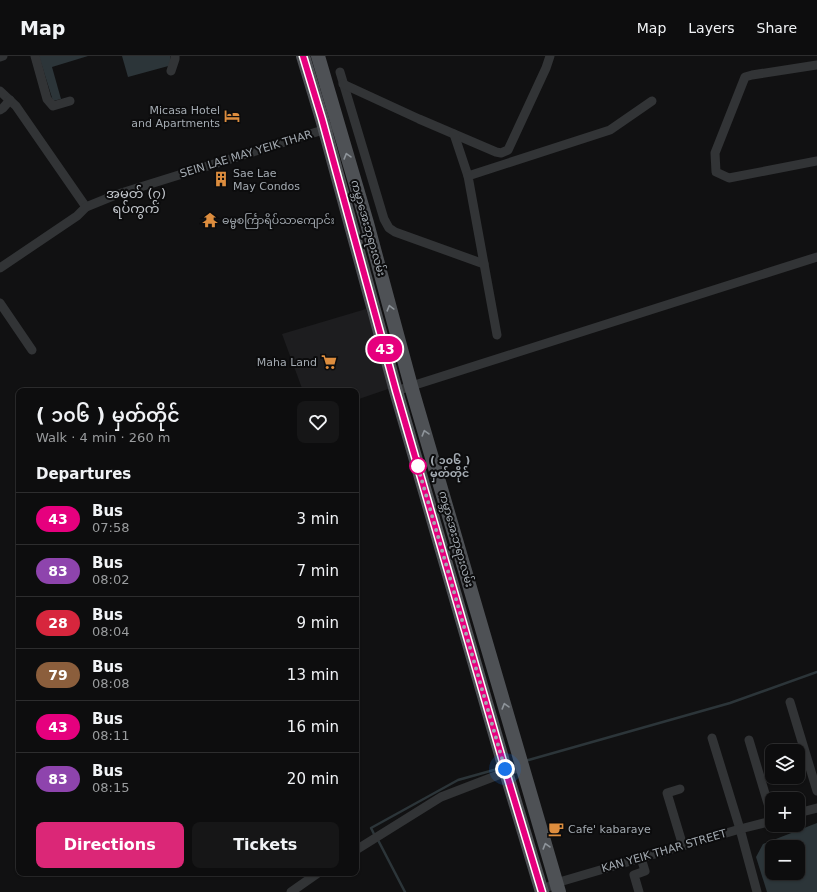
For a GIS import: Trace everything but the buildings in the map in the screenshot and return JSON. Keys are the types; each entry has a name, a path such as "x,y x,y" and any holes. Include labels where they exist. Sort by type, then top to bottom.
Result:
{"main road":[{"name":"ကမ္ဘာအေးဘုရားလမ်း","path":"303,56 325,130 396,391 506,772 542,891"},
{"name":"ကမ္ဘာအေးဘုရားလမ်း","path":"318,56 367,223 411,386 558,888"},
{"path":"494,730 510,725"}],"street":[{"path":"35,56 48,99 53,106 70,101"},
{"path":"171,71 175,56"},
{"path":"343,84 419,119 501,153 508,150 546,68 550,56"},
{"path":"817,65 752,74 745,77 715,153 716,172 729,178 817,161"},
{"path":"340,72 384,219 389,228 395,232 484,264"},
{"path":"0,92 16,106 86,207"},
{"path":"0,110 10,100"},
{"path":"468,176 610,130 652,101"},
{"name":"SEIN LAE MAY YEIK THAR","path":"0,268 77,216 86,207 118,194 339,125"},
{"path":"454,134 468,176 497,335"},
{"path":"396,391 817,257"},
{"path":"0,303 32,350"},
{"path":"790,702 817,791"},
{"path":"712,738 740,829 757,892"},
{"path":"749,740 765,794"},
{"path":"359,848 441,797 506,772 521,763"},
{"path":"680,789 668,793 683,846"},
{"path":"805,812 817,808"},
{"name":"KAN YEIK THAR STREET","path":"542,891 558,888 640,858 765,823"},
{"path":"639,892 634,875 645,871 640,858"},
{"path":"292,892 314,876"}],"shaded area":[{"path":"39,56 88,56 52,67 61,99 53,101"},
{"path":"122,56 170,56 172,65 128,77"},
{"path":"366,309 391,388 359,399 359,388 302,388 282,334"},
{"path":"817,823 817,892 767,892 756,857 763,844 765,843 765,880 805,880 805,840 773,840 794,832 805,832 805,828"}],"waterway":[{"path":"525,761 730,703 817,672"},
{"path":"375,836 371,828 458,780 501,768"},
{"path":"378,840 405,892"}],"bus line":[{"name":"43","path":"303,56 322,119 396,391 542,892"}],"place":[{"name":"Micasa Hotel and Apartments","path":"232,116"},
{"name":"Sae Lae May Condos","path":"221,179"},
{"name":"ဓမ္မစင်္ကြာရိပ်သာကျောင်း","path":"210,220"},
{"name":"Maha Land","path":"329,362"},
{"name":"( ၁၀၆ ) မှတ်တိုင်","path":"418,466"},
{"name":"Cafe' kabaraye","path":"556,829"}],"district":[{"name":"အမှတ် (၇) ရပ်ကွက်","path":"136,200"}],"route":[{"path":"418,466 416,460 505,769"}]}
